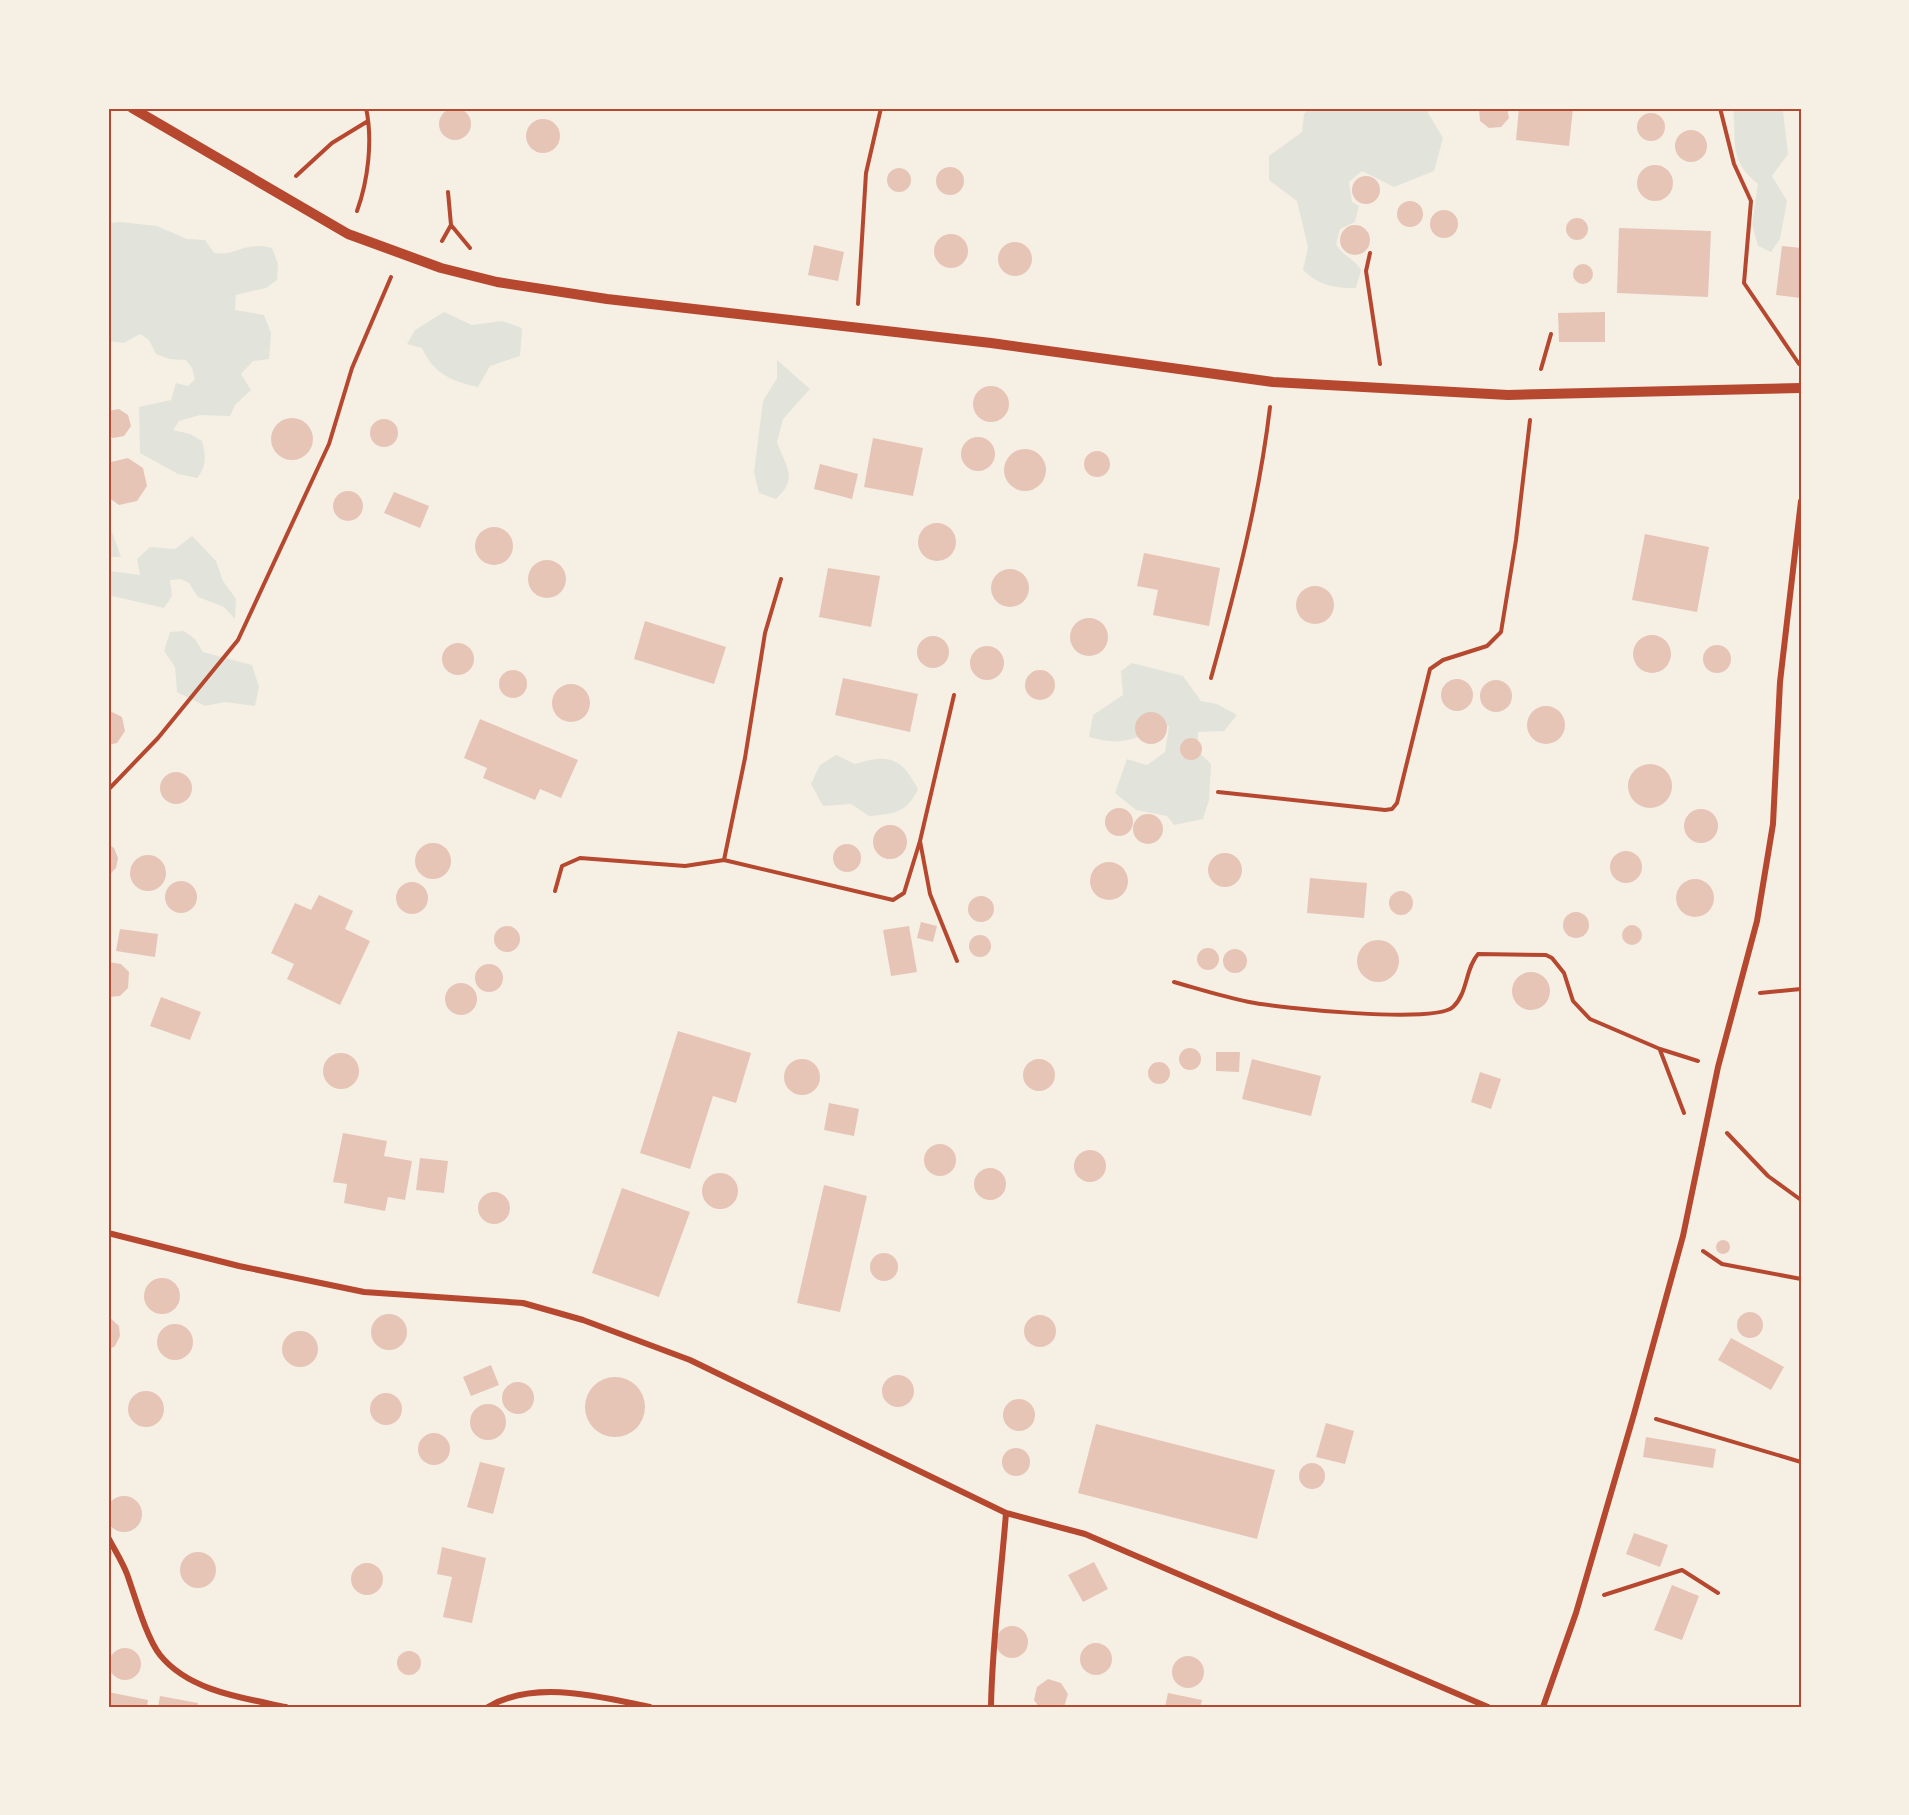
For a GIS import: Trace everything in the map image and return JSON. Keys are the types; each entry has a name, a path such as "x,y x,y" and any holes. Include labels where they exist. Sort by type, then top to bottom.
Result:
{"street":[{"path":"132,108 348,234 400,255 497,282 607,298 991,343 1273,382 1508,395 1801,388"},
{"path":"1543,1707 1576,1613 1683,1236 1710,1115 1718,1067 1757,921 1773,824 1780,682 1801,501"},
{"path":"108,1233 239,1266 364,1292 523,1303 583,1320 690,1360 1006,1513 1085,1534 1488,1707"},
{"path":"991,1707 992,1648 1001,1581 1006,1513"},
{"path":"108,1537 126,1570 141,1614 160,1655 186,1676 214,1690 286,1707"},
{"path":"488,1707 499,1700 550,1692 650,1707"}],"path":[{"path":"348,234 365,189 369,121 366,108"},
{"path":"857,328 866,172 881,108"},
{"path":"1720,108 1734,164 1751,201 1744,283 1801,367"},
{"path":"278,192 332,143 369,121"},
{"path":"441,268 440,245 451,225 448,192"},
{"path":"1370,253 1366,271 1384,388"},
{"path":"108,790 158,738 238,640 329,444 352,368 400,255"},
{"path":"1218,792 1392,809 1397,802 1430,669 1443,660 1486,646 1501,632 1516,540 1534,393 1551,334"},
{"path":"1211,678 1243,562 1264,462 1273,382"},
{"path":"724,860 745,758 765,633 781,579"},
{"path":"555,891 562,866 580,858 685,866 724,860 893,900 903,893 920,841 954,695"},
{"path":"920,841 930,894 957,961"},
{"path":"1174,982 1248,1002 1281,1007 1417,1016 1442,1013 1452,1008 1460,997 1473,960 1478,954 1546,955 1557,961 1564,973 1573,1001 1590,1019 1660,1049 1718,1067"},
{"path":"1737,996 1801,989"},
{"path":"1660,1049 1700,1153"},
{"path":"1710,1115 1768,1176 1801,1200"},
{"path":"1683,1236 1722,1264 1801,1279"},
{"path":"1634,1414 1801,1462"},
{"path":"1576,1613 1595,1598 1682,1570 1718,1593"}],"shaded area":[{"path":"1310,108 1428,108 1428,113 1443,138 1434,171 1394,187 1362,171 1349,182 1352,202 1359,206 1355,222 1340,229 1336,244 1361,270 1356,288 1328,285 1315,280 1303,270 1308,247 1297,201 1269,180 1269,156 1302,132 1304,114"},
{"path":"1733,108 1788,108 1783,111 1788,154 1772,176 1787,201 1780,239 1771,252 1758,246 1752,224 1758,184 1748,175 1738,159"},
{"path":"108,223 157,226 187,239 205,240 214,253 254,246 272,248 278,264 277,280 266,288 236,295 235,310 264,315 271,333 269,359 253,361 241,374 251,390 235,405 230,416 200,415 179,421 173,430 190,434 202,441 205,461 197,478 178,474 140,453 139,407 171,400 176,383 188,386 195,379 192,368 186,360 169,359 156,354 149,340 140,334 124,343 108,341"},
{"path":"444,312 472,325 502,321 522,328 520,356 490,366 478,387 444,375 432,364 422,348 407,344 415,330"},
{"path":"777,360 810,389 783,419 777,442 787,466 789,478 776,499 759,493 754,472 763,401 777,378"},
{"path":"108,530 112,532 121,557 108,557"},
{"path":"192,536 216,561 223,581 236,599 235,619 224,607 198,597 189,583 181,579 170,580 172,596 164,608 108,595 108,566 110,571 140,575 137,559 150,547 175,549"},
{"path":"184,631 195,639 203,652 252,665 259,687 255,706 225,702 205,706 177,692 175,667 164,651 170,632"},
{"path":"1132,663 1183,676 1201,701 1217,704 1237,715 1224,731 1198,732 1198,751 1211,764 1209,800 1203,819 1174,825 1167,816 1136,810 1115,793 1127,759 1147,765 1165,752 1169,726 1122,741 1089,737 1093,715 1123,695 1121,671"},
{"path":"836,755 855,764 877,759 893,761 906,770 918,789 904,808 893,813 869,816 851,804 823,806 811,784 820,765"}],"building":[{"path":"455,108 466,113 471,124 466,135 455,140 444,135 439,124 444,113"},
{"path":"1479,108 1507,108 1509,118 1501,127 1489,128 1480,121"},
{"path":"1519,108 1573,108 1569,146 1516,140"},
{"path":"1651,113 1661,117 1665,127 1661,137 1651,141 1641,137 1637,127 1641,117"},
{"path":"543,119 555,124 560,136 555,148 543,153 531,148 526,136 531,124"},
{"path":"1691,130 1702,135 1707,146 1702,157 1691,162 1680,157 1675,146 1680,135"},
{"path":"1655,165 1668,170 1673,183 1668,196 1655,201 1642,196 1637,183 1642,170"},
{"path":"950,167 960,171 964,181 960,191 950,195 940,191 936,181 940,171"},
{"path":"899,168 907,172 911,180 907,188 899,192 891,188 887,180 891,172"},
{"path":"1366,176 1376,180 1380,190 1376,200 1366,204 1356,200 1352,190 1356,180"},
{"path":"1410,201 1419,205 1423,214 1419,223 1410,227 1401,223 1397,214 1401,205"},
{"path":"1444,210 1454,214 1458,224 1454,234 1444,238 1434,234 1430,224 1434,214"},
{"path":"1577,218 1585,221 1588,229 1585,237 1577,240 1569,237 1566,229 1569,221"},
{"path":"1355,225 1365,230 1370,240 1365,250 1355,255 1345,250 1340,240 1345,230"},
{"path":"1619,228 1711,231 1708,297 1617,293"},
{"path":"951,234 963,239 968,251 963,263 951,268 939,263 934,251 939,239"},
{"path":"1015,242 1027,247 1032,259 1027,271 1015,276 1003,271 998,259 1003,247"},
{"path":"814,245 844,252 838,281 808,275"},
{"path":"1782,246 1801,248 1801,298 1776,295"},
{"path":"1583,264 1590,267 1593,274 1590,281 1583,284 1576,281 1573,274 1576,267"},
{"path":"1605,312 1605,342 1559,342 1558,313"},
{"path":"991,386 1004,391 1009,404 1004,417 991,422 978,417 973,404 978,391"},
{"path":"119,409 128,415 131,426 124,436 113,438 108,435 108,411"},
{"path":"292,418 300,419 307,424 312,431 312,447 307,454 300,459 292,460 284,459 277,454 272,447 271,439 272,431 277,424 284,419"},
{"path":"384,419 394,423 398,433 394,443 384,447 374,443 370,433 374,423"},
{"path":"978,437 990,442 995,454 990,466 978,471 966,466 961,454 966,442"},
{"path":"873,438 923,448 913,496 864,487"},
{"path":"1025,449 1033,450 1040,455 1045,462 1045,478 1040,485 1033,490 1025,491 1017,490 1010,485 1005,478 1004,470 1005,462 1010,455 1017,450"},
{"path":"1097,451 1106,455 1110,464 1106,473 1097,477 1088,473 1084,464 1088,455"},
{"path":"128,458 143,468 147,486 137,501 119,505 108,497 108,466 111,462"},
{"path":"820,464 858,474 852,499 814,489"},
{"path":"348,491 358,496 363,506 358,516 348,521 338,516 333,506 338,496"},
{"path":"394,492 429,506 420,528 384,513"},
{"path":"937,523 950,529 956,542 950,555 937,561 924,555 918,542 924,529"},
{"path":"494,527 507,533 513,546 507,559 494,565 481,559 475,546 481,533"},
{"path":"1645,534 1709,547 1697,612 1632,600"},
{"path":"1144,553 1220,568 1209,626 1153,615 1158,590 1137,586"},
{"path":"547,560 560,566 566,579 560,592 547,598 534,592 528,579 534,566"},
{"path":"828,568 880,576 871,627 819,617"},
{"path":"1010,569 1023,575 1029,588 1023,601 1010,607 997,601 991,588 997,575"},
{"path":"1315,586 1328,592 1334,605 1328,618 1315,624 1302,618 1296,605 1302,592"},
{"path":"1089,618 1102,624 1108,637 1102,650 1089,656 1076,650 1070,637 1076,624"},
{"path":"645,621 726,647 714,684 634,659"},
{"path":"1652,635 1665,641 1671,654 1665,667 1652,673 1639,667 1633,654 1639,641"},
{"path":"933,636 944,641 949,652 944,663 933,668 922,663 917,652 922,641"},
{"path":"458,643 469,648 474,659 469,670 458,675 447,670 442,659 447,648"},
{"path":"1717,645 1727,649 1731,659 1727,669 1717,673 1707,669 1703,659 1707,649"},
{"path":"987,646 999,651 1004,663 999,675 987,680 975,675 970,663 975,651"},
{"path":"513,670 523,674 527,684 523,694 513,698 503,694 499,684 503,674"},
{"path":"1040,670 1051,674 1055,685 1051,696 1040,700 1029,696 1025,685 1029,674"},
{"path":"843,678 918,694 910,732 835,715"},
{"path":"1457,679 1469,683 1473,695 1469,707 1457,711 1445,707 1441,695 1445,683"},
{"path":"1496,680 1507,685 1512,696 1507,707 1496,712 1485,707 1480,696 1485,685"},
{"path":"571,684 584,690 590,703 584,716 571,722 558,716 552,703 558,690"},
{"path":"1546,706 1559,712 1565,725 1559,738 1546,744 1533,738 1527,725 1533,712"},
{"path":"108,710 122,717 125,731 117,743 108,745"},
{"path":"1151,712 1162,717 1167,728 1162,739 1151,744 1140,739 1135,728 1140,717"},
{"path":"480,719 578,760 561,798 540,789 535,800 483,778 487,768 464,758"},
{"path":"1187,738 1195,738 1202,745 1202,753 1195,760 1187,760 1180,753 1180,745"},
{"path":"1650,764 1659,765 1666,770 1671,777 1671,795 1666,802 1659,807 1650,808 1641,807 1634,802 1629,795 1628,786 1629,777 1634,770 1641,765"},
{"path":"176,772 188,776 192,788 188,800 176,804 164,800 160,788 164,776"},
{"path":"1119,808 1129,812 1133,822 1129,832 1119,836 1109,832 1105,822 1109,812"},
{"path":"1701,809 1713,814 1718,826 1713,838 1701,843 1689,838 1684,826 1689,814"},
{"path":"1148,814 1158,819 1163,829 1158,839 1148,844 1138,839 1133,829 1138,819"},
{"path":"890,825 902,830 907,842 902,854 890,859 878,854 873,842 878,830"},
{"path":"433,843 446,848 451,861 446,874 433,879 420,874 415,861 420,848"},
{"path":"108,844 114,848 118,858 116,868 108,876"},
{"path":"847,844 857,848 861,858 857,868 847,872 837,868 833,858 837,848"},
{"path":"1626,851 1638,855 1642,867 1638,879 1626,883 1614,879 1610,867 1614,855"},
{"path":"1225,853 1237,858 1242,870 1237,882 1225,887 1213,882 1208,870 1213,858"},
{"path":"148,855 161,860 166,873 161,886 148,891 135,886 130,873 135,860"},
{"path":"1109,862 1122,868 1128,881 1122,894 1109,900 1096,894 1090,881 1096,868"},
{"path":"1310,878 1367,883 1364,918 1307,913"},
{"path":"1695,879 1708,885 1714,898 1708,911 1695,917 1682,911 1676,898 1682,885"},
{"path":"181,881 193,885 197,897 193,909 181,913 169,909 165,897 169,885"},
{"path":"412,882 424,886 428,898 424,910 412,914 400,910 396,898 400,886"},
{"path":"1401,891 1406,892 1412,898 1412,908 1406,914 1401,915 1396,914 1390,908 1389,903 1390,898 1396,892"},
{"path":"319,895 353,911 345,929 370,941 340,1005 287,979 294,964 271,953 295,903 311,910"},
{"path":"981,896 990,900 994,909 990,918 981,922 972,918 968,909 972,900"},
{"path":"1576,912 1585,916 1589,925 1585,934 1576,938 1567,934 1563,925 1567,916"},
{"path":"921,922 937,926 933,942 917,938"},
{"path":"1632,925 1639,928 1642,935 1639,942 1632,945 1625,942 1622,935 1625,928"},
{"path":"507,926 516,930 520,939 516,948 507,952 498,948 494,939 498,930"},
{"path":"909,926 917,972 891,976 883,930"},
{"path":"120,929 158,934 155,957 116,951"},
{"path":"976,935 984,935 991,942 991,950 984,957 976,957 969,950 969,942"},
{"path":"1378,940 1393,946 1399,961 1393,976 1378,982 1363,976 1357,961 1363,946"},
{"path":"1204,948 1212,948 1219,955 1219,963 1212,970 1204,970 1197,963 1197,955"},
{"path":"1235,949 1243,953 1247,961 1243,969 1235,973 1227,969 1223,961 1227,953"},
{"path":"108,962 121,964 129,972 128,988 120,996 108,997"},
{"path":"489,964 499,968 503,978 499,988 489,992 479,988 475,978 479,968"},
{"path":"1531,972 1544,978 1550,991 1544,1004 1531,1010 1518,1004 1512,991 1518,978"},
{"path":"461,983 473,987 477,999 473,1011 461,1015 449,1011 445,999 449,987"},
{"path":"161,997 201,1012 190,1040 150,1026"},
{"path":"678,1031 751,1053 736,1103 713,1096 690,1169 640,1153"},
{"path":"1186,1048 1194,1048 1201,1055 1201,1063 1194,1070 1186,1070 1179,1063 1179,1055"},
{"path":"1216,1052 1240,1052 1239,1072 1216,1071"},
{"path":"341,1053 354,1058 359,1071 354,1084 341,1089 328,1084 323,1071 328,1058"},
{"path":"802,1059 815,1064 820,1077 815,1090 802,1095 789,1090 784,1077 789,1064"},
{"path":"1039,1059 1050,1064 1055,1075 1050,1086 1039,1091 1028,1086 1023,1075 1028,1064"},
{"path":"1252,1059 1321,1076 1311,1116 1242,1099"},
{"path":"1159,1062 1167,1065 1170,1073 1167,1081 1159,1084 1151,1081 1148,1073 1151,1065"},
{"path":"1480,1072 1501,1079 1491,1109 1471,1102"},
{"path":"829,1103 859,1109 854,1136 824,1130"},
{"path":"343,1133 387,1141 384,1156 412,1161 405,1200 388,1197 385,1211 344,1203 347,1184 333,1182"},
{"path":"940,1144 951,1149 956,1160 951,1171 940,1176 929,1171 924,1160 929,1149"},
{"path":"1090,1150 1101,1155 1106,1166 1101,1177 1090,1182 1079,1177 1074,1166 1079,1155"},
{"path":"420,1158 448,1161 444,1193 416,1190"},
{"path":"990,1168 1001,1173 1006,1184 1001,1195 990,1200 979,1195 974,1184 979,1173"},
{"path":"720,1173 733,1178 738,1191 733,1204 720,1209 707,1204 702,1191 707,1178"},
{"path":"824,1185 867,1196 840,1312 797,1303"},
{"path":"622,1188 690,1212 659,1297 592,1273"},
{"path":"494,1192 506,1196 510,1208 506,1220 494,1224 482,1220 478,1208 482,1196"},
{"path":"1720,1240 1726,1240 1730,1247 1726,1254 1720,1254 1716,1250 1716,1244"},
{"path":"884,1253 894,1257 898,1267 894,1277 884,1281 874,1277 870,1267 874,1257"},
{"path":"162,1278 175,1283 180,1296 175,1309 162,1314 149,1309 144,1296 149,1283"},
{"path":"1750,1312 1759,1316 1763,1325 1759,1334 1750,1338 1741,1334 1737,1325 1741,1316"},
{"path":"389,1314 402,1319 407,1332 402,1345 389,1350 376,1345 371,1332 376,1319"},
{"path":"1040,1315 1051,1320 1056,1331 1051,1342 1040,1347 1029,1342 1024,1331 1029,1320"},
{"path":"108,1316 119,1326 120,1336 115,1346 108,1350"},
{"path":"175,1324 188,1329 193,1342 188,1355 175,1360 162,1355 157,1342 162,1329"},
{"path":"300,1331 313,1336 318,1349 313,1362 300,1367 287,1362 282,1349 287,1336"},
{"path":"1731,1338 1784,1367 1771,1390 1718,1360"},
{"path":"491,1365 499,1385 471,1396 463,1377"},
{"path":"898,1375 909,1380 914,1391 909,1402 898,1407 887,1402 882,1391 887,1380"},
{"path":"609,1377 621,1377 632,1382 640,1390 645,1407 643,1419 632,1432 621,1437 609,1437 598,1432 590,1424 585,1413 585,1401 590,1390 598,1382"},
{"path":"518,1382 530,1386 534,1398 530,1410 518,1414 506,1410 502,1398 506,1386"},
{"path":"146,1391 159,1396 164,1409 159,1422 146,1427 133,1422 128,1409 133,1396"},
{"path":"386,1393 398,1397 402,1409 398,1421 386,1425 374,1421 370,1409 374,1397"},
{"path":"1019,1399 1030,1404 1035,1415 1030,1426 1019,1431 1008,1426 1003,1415 1008,1404"},
{"path":"488,1404 501,1409 506,1422 501,1435 488,1440 475,1435 470,1422 475,1409"},
{"path":"1326,1423 1354,1431 1345,1464 1316,1457"},
{"path":"1096,1424 1275,1470 1257,1539 1078,1493"},
{"path":"434,1433 446,1437 450,1449 446,1461 434,1465 422,1461 418,1449 422,1437"},
{"path":"1646,1437 1716,1449 1713,1468 1643,1457"},
{"path":"1016,1448 1026,1452 1030,1462 1026,1472 1016,1476 1006,1472 1002,1462 1006,1452"},
{"path":"480,1462 505,1468 493,1514 467,1507"},
{"path":"1312,1463 1321,1467 1325,1476 1321,1485 1312,1489 1303,1485 1299,1476 1303,1467"},
{"path":"124,1496 137,1501 142,1514 137,1527 124,1532 111,1527 106,1514 111,1501"},
{"path":"1634,1533 1668,1545 1660,1567 1626,1554"},
{"path":"442,1547 486,1558 472,1623 443,1617 452,1577 437,1574"},
{"path":"108,1551 112,1552 109,1567 108,1567"},
{"path":"198,1552 211,1557 216,1570 211,1583 198,1588 185,1583 180,1570 185,1557"},
{"path":"1094,1562 1108,1589 1083,1602 1068,1575"},
{"path":"367,1563 379,1567 383,1579 379,1591 367,1595 355,1591 351,1579 355,1567"},
{"path":"1672,1585 1699,1596 1682,1640 1654,1630"},
{"path":"1012,1626 1023,1631 1028,1642 1023,1653 1012,1658 1001,1653 996,1642 1001,1631"},
{"path":"1096,1643 1108,1647 1112,1659 1108,1671 1096,1675 1084,1671 1080,1659 1084,1647"},
{"path":"125,1648 137,1652 141,1664 137,1676 125,1680 113,1676 109,1664 113,1652"},
{"path":"404,1651 414,1651 421,1658 421,1668 414,1675 404,1675 397,1668 397,1658"},
{"path":"1188,1656 1200,1660 1204,1672 1200,1684 1188,1688 1176,1684 1172,1672 1176,1660"},
{"path":"1048,1679 1061,1683 1068,1694 1064,1707 1039,1707 1034,1700 1037,1687"},
{"path":"108,1692 148,1700 147,1707 108,1707"},
{"path":"1168,1693 1202,1700 1200,1707 1165,1707"},
{"path":"160,1696 198,1703 197,1707 158,1707"}]}
